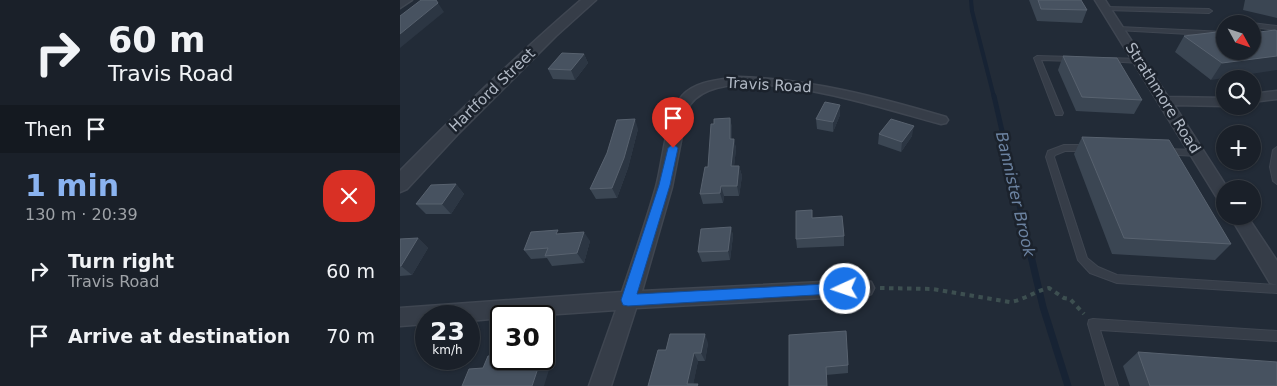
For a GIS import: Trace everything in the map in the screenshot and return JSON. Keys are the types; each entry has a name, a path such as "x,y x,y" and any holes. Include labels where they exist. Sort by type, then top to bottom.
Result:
{"street":[{"path":"400,5 407,0"},
{"name":"Hartford Street","path":"400,184 485,96 589,0"},
{"name":"Strathmore Road","path":"1103,4 1216,183"},
{"name":"Travis Road","path":"600,386 665,185 679,115 689,96 710,85 732,81 808,86 873,100 941,120"},
{"path":"1261,97 1277,95"},
{"path":"1165,101 1216,102"},
{"path":"1244,225 1277,277"},
{"path":"400,317 628,300 864,288"}],"lane":[{"path":"1103,4 1209,11"},
{"path":"1261,26 1277,28"},
{"path":"1119,29 1216,34"},
{"path":"1059,113 1037,58 1084,59"},
{"path":"1103,60 1140,61"},
{"path":"1099,149 1064,148 1055,150 1050,157 1081,255 1094,270 1117,279 1277,289"},
{"path":"1277,150 1274,167 1277,181"},
{"path":"1158,151 1197,153"},
{"path":"1112,386 1093,324 1277,336"}],"path":[{"path":"864,288 932,288 1010,302 1019,302 1038,289 1049,288 1064,298 1070,299 1093,324"}],"building":[{"path":"421,0 436,0 438,3 400,34 400,16"},
{"path":"1038,0 1081,0 1087,10 1041,9"},
{"path":"1277,31 1277,56 1261,58 1261,32"},
{"path":"1216,32 1216,59 1184,36"},
{"path":"562,53 584,54 571,70 548,69"},
{"path":"1063,56 1117,58 1142,100 1082,97"},
{"path":"1218,60 1246,60 1222,63"},
{"path":"825,102 840,105 833,122 816,119"},
{"path":"730,118 730,139 734,139 731,166 739,166 737,186 721,186 720,193 700,194 705,167 708,167 711,124 714,124 714,119"},
{"path":"635,119 624,158 612,188 590,189 607,153 617,120"},
{"path":"891,119 914,126 902,142 879,134"},
{"path":"1082,137 1169,140 1216,219 1216,225 1220,225 1231,244 1124,238"},
{"path":"456,184 442,204 416,204 431,185"},
{"path":"812,210 812,218 842,216 844,236 796,239 796,211"},
{"path":"731,227 728,251 698,252 701,229"},
{"path":"558,230 556,234 584,232 577,253 545,256 548,248 524,250 531,232"},
{"path":"418,238 401,266 400,266 400,239"},
{"path":"846,331 848,365 826,367 827,386 789,386 789,335"},
{"path":"670,334 705,334 701,353 694,353 687,384 698,384 697,386 648,386 658,350 666,350"},
{"path":"1138,352 1277,362 1277,386 1150,386"},
{"path":"488,356 490,356 490,370 537,370 532,386 462,386 469,370 480,370 483,368"}],"waterway":[{"name":"Bannister Brook","path":"971,0 972,11 994,97"},
{"name":"Bannister Brook","path":"994,96 1023,223"},
{"name":"Bannister Brook","path":"1023,222 1043,307 1068,386"}],"route":[{"path":"673,148 665,185 628,300 845,289"}]}
